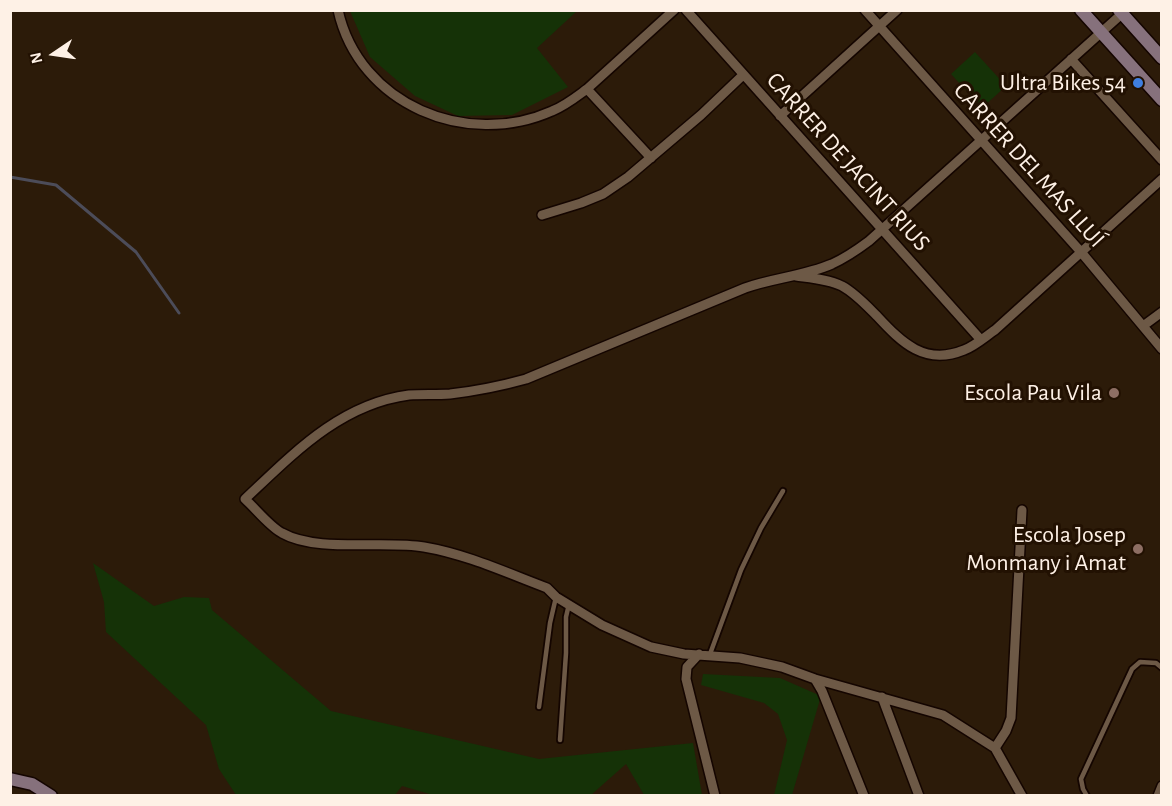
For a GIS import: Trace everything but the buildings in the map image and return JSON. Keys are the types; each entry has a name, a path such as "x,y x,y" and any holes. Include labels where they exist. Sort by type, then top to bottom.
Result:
{"street":[{"path":"338,10 350,43 364,65 399,99 445,121 470,124 522,120 551,112 587,89 674,10"},
{"name":"CARRER DE JACINT RIUS","path":"686,10 981,340"},
{"name":"CARRER DEL MAS LLUÍ","path":"865,10 1081,252 1161,349"},
{"path":"780,116 897,10"},
{"path":"1081,10 1161,100"},
{"path":"1022,795 994,748 943,715 815,679 782,667 740,658 710,654 684,654 651,647 602,625 556,597 547,588 464,557 424,547 394,544 331,544 306,541 282,534 245,499 323,429 380,401 494,388 526,379 735,292 768,280 830,265 848,256 882,229 1122,12 1161,58"},
{"path":"1071,59 1161,160"},
{"path":"542,215 603,194 651,158 743,75"},
{"path":"587,89 651,158"},
{"path":"791,275 841,285 862,301 897,337 920,352 936,356 950,355 967,349 995,330 1161,179"},
{"path":"1143,326 1161,312"},
{"path":"994,748 1011,718 1022,510"},
{"path":"699,654 687,667 686,679 715,795"},
{"path":"815,679 864,795"},
{"path":"882,697 919,795"},
{"path":"10,779 32,784 51,795"},
{"path":"1158,795 1161,786"}],"lane":[{"path":"710,654 741,570 761,528 783,491"},
{"path":"538,707 556,597"},
{"path":"560,740 569,604"},
{"path":"1087,795 1081,779 1132,669 1140,662 1156,663 1161,668"}],"green space":[{"path":"350,11 577,11 537,48 568,87 512,115 458,116 415,96 370,57"},
{"path":"975,52 1006,86 982,108 951,74"},
{"path":"93,563 154,606 184,597 209,598 212,610 331,711 539,759 693,743 702,795 644,795 626,764 591,795 433,795 402,786 395,795 236,795 219,769 206,725 106,632 104,602"},
{"path":"703,674 780,678 821,696 792,795 774,795 787,740 778,714 764,703 701,685"}],"waterway":[{"path":"10,177 56,185 136,252 179,313"}],"place":[{"name":"Ultra Bikes 54","path":"1138,83"},
{"name":"Escola Pau Vila","path":"1114,393"},
{"name":"Escola Josep Monmany i Amat","path":"1138,549"}]}
